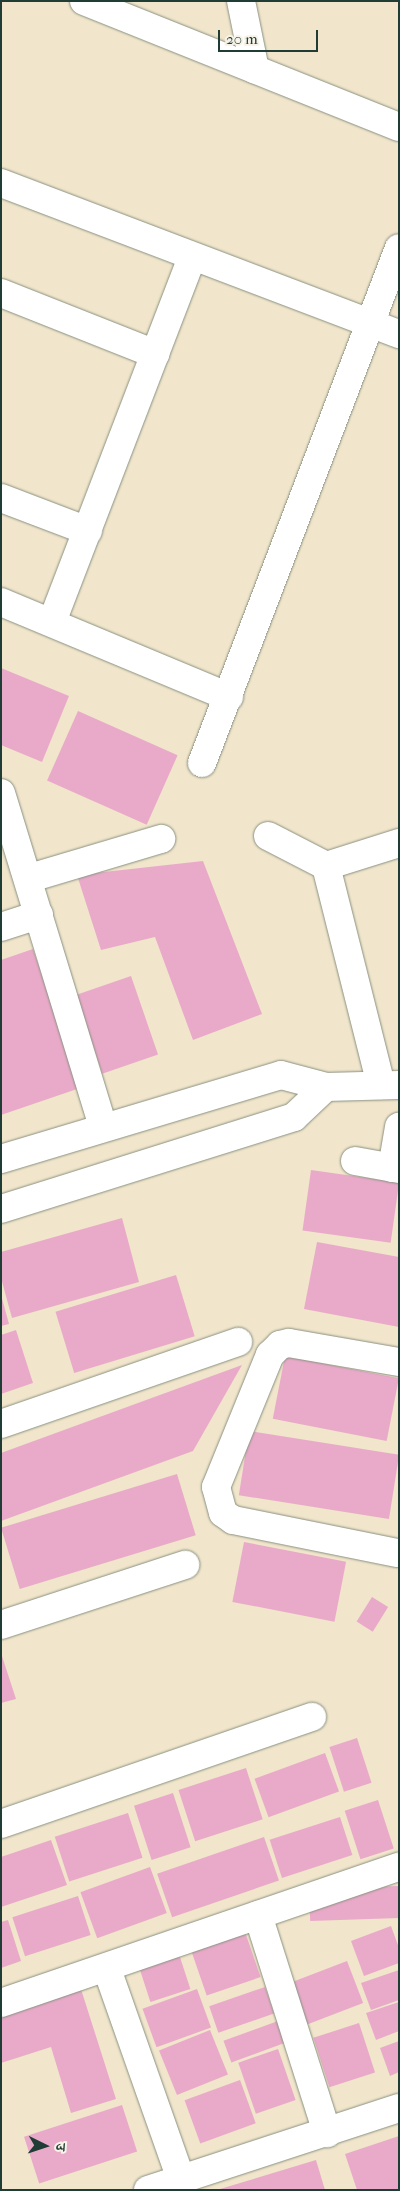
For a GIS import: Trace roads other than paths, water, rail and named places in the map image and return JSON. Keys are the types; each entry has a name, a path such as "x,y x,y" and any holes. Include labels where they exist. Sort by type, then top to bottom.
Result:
{"street":[{"path":"241,1 255,70"},
{"path":"87,2 399,127"},
{"path":"1,183 399,334"},
{"path":"202,763 229,697 399,248"},
{"path":"52,622 192,257"},
{"path":"1,293 155,354"},
{"path":"1,498 88,531"},
{"path":"1,602 229,697"},
{"path":"1,793 30,878 39,915 104,1127"},
{"path":"268,836 326,866 399,843"},
{"path":"30,878 161,839"},
{"path":"1,1159 281,1075 326,1087 390,1085 326,866"},
{"path":"1,927 39,915"},
{"path":"1,1209 294,1117 326,1087"},
{"path":"355,1161 395,1169 399,1127"},
{"path":"1,1424 238,1342"},
{"path":"397,1553 233,1520 223,1513 216,1488 270,1355 280,1344 289,1343 399,1362"},
{"path":"1,1625 185,1565"},
{"path":"1,1824 312,1717"},
{"path":"1,2003 107,1969 399,1867"},
{"path":"258,1915 327,2133"},
{"path":"107,1969 181,2179"},
{"path":"148,2190 399,2108"}]}
